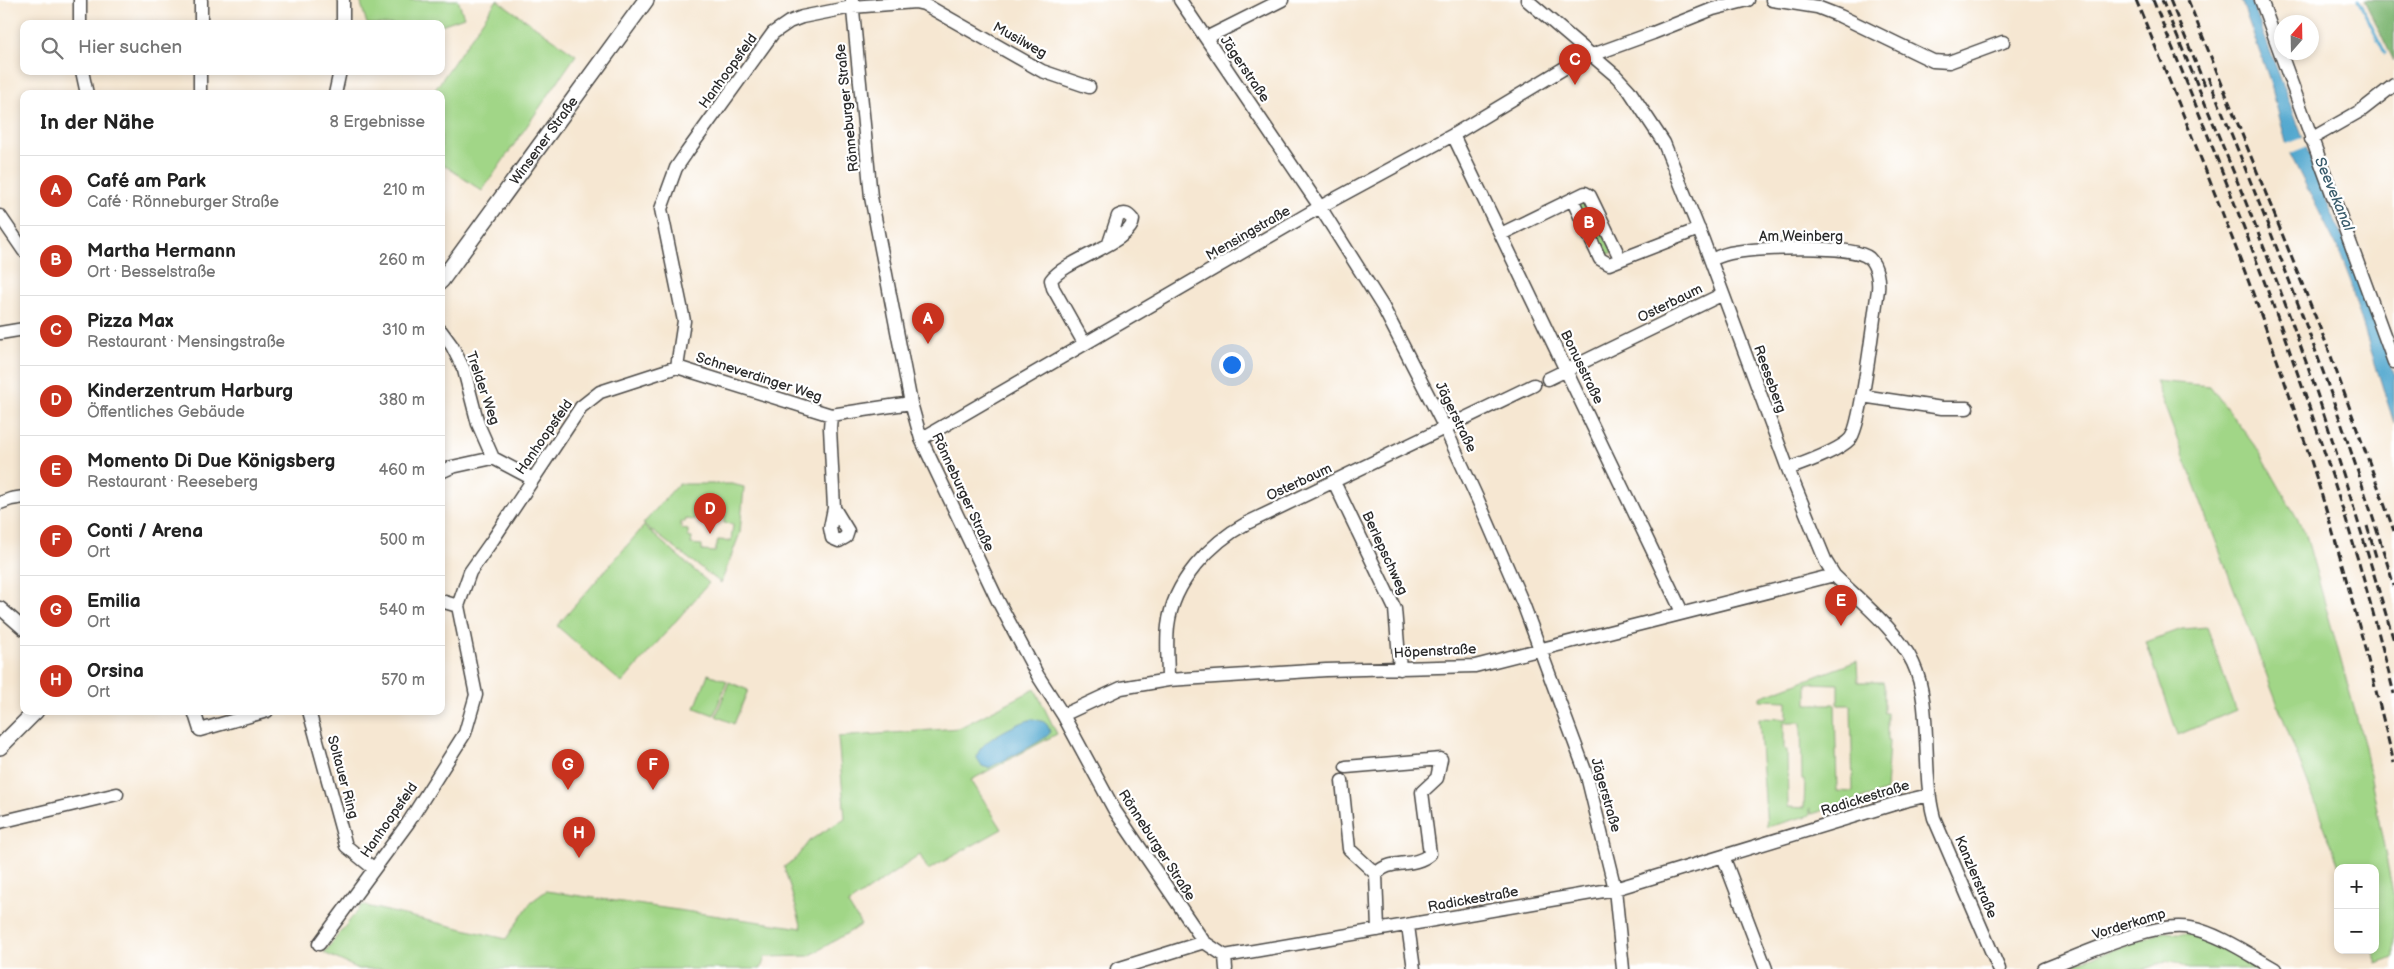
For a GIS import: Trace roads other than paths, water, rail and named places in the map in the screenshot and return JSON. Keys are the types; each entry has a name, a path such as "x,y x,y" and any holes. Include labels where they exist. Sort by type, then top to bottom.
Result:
{"main road":[{"name":"Winsener Straße","path":"445,276 646,0"},
{"path":"0,747 32,715"}],"street":[{"path":"80,0 80,20"},
{"path":"201,0 201,20"},
{"path":"343,0 343,20"},
{"name":"Jägerstraße","path":"1180,0 1320,207 1383,307 1445,428 1508,567 1541,650 1587,776 1615,889 1624,969"},
{"path":"1206,38 1282,0"},
{"name":"Reeseberg","path":"1527,0 1629,90 1658,132 1699,229 1788,470 1826,562 1834,575 1903,646 1913,663 1923,708 1929,796"},
{"name":"Mensingstraße","path":"921,439 1320,207 1453,135 1576,61 1713,9 1748,0"},
{"path":"1772,0 1817,7 1840,16 1933,61 1949,62 2003,42"},
{"path":"2261,0 2394,362"},
{"name":"Musilweg","path":"852,4 915,2 924,4 1042,70 1088,87"},
{"name":"Hanhoopsfeld","path":"318,944 408,823 465,733 476,695 467,640 458,606 470,572 581,407 600,392 677,367 684,321 661,210 676,168 773,33 788,22 852,4"},
{"name":"Rönneburger Straße","path":"852,4 871,197 911,403 921,439 997,599 1038,676 1063,715 1115,811 1204,942"},
{"path":"83,75 86,90"},
{"path":"200,75 200,90"},
{"path":"335,90 339,75"},
{"path":"2311,139 2362,110 2394,85"},
{"name":"Bonusstraße","path":"1453,135 1682,612"},
{"path":"1501,234 1585,193 1590,196 1620,258"},
{"path":"1572,199 1600,259 1609,264 1620,258 1699,229"},
{"path":"0,216 20,245"},
{"path":"1084,343 1053,288 1051,280 1056,272 1109,244"},
{"name":"Am Weinberg","path":"1710,260 1737,252 1792,249 1840,250 1858,253 1869,258 1877,273 1878,282 1862,396 1854,431 1849,440 1788,470"},
{"name":"Osterbaum","path":"1548,378 1723,294"},
{"path":"0,333 20,330"},
{"name":"Trelder Weg","path":"445,336 464,370 478,424 493,458"},
{"name":"Schneverdinger Weg","path":"677,367 831,415 911,403"},
{"name":"Osterbaum","path":"1168,680 1169,619 1176,598 1196,566 1217,544 1236,529 1534,385"},
{"path":"1862,396 1942,408 1967,408"},
{"name":"Schneverdinger Weg","path":"831,415 834,508"},
{"path":"445,470 493,458 533,479"},
{"name":"Berlepschweg","path":"1334,482 1395,609 1400,669"},
{"path":"0,504 11,499 20,498"},
{"name":"Höpenstraße","path":"1063,715 1120,688 1168,680 1326,670 1475,666 1834,575"},
{"path":"445,602 458,606"},
{"path":"0,608 20,626"},
{"path":"195,715 200,730 253,715"},
{"name":"Soltauer Ring","path":"310,715 346,846 373,868"},
{"path":"1346,767 1441,759 1437,778 1422,792 1430,854 1421,862 1386,866 1376,874"},
{"path":"1342,781 1349,849 1376,874 1378,930"},
{"path":"0,822 117,794"},
{"name":"Radickestraße","path":"1225,956 1615,889 1904,801 1929,796"},
{"name":"Kanzlerstraße","path":"1929,796 1934,818 1999,969"},
{"path":"1723,856 1766,969"},
{"path":"1408,926 1414,969"},
{"name":"Vorderkamp","path":"2044,969 2112,943 2162,928 2176,926 2200,930 2276,969"},
{"path":"1117,969 1204,942 1225,956 1226,969"}],"water":[{"path":"2241,0 2251,0 2325,197 2372,307 2394,377 2394,423 2353,294 2352,285 2340,253 2288,150 2270,81"},
{"path":"1033,719 1045,723 1050,733 1032,746 988,768 982,766 977,758 983,746 1009,728"}],"waterway":[{"path":"2358,0 2385,53"}],"railway":[{"path":"2136,0 2217,199 2291,400 2347,581 2394,763"},
{"path":"2153,0 2222,171 2287,342 2345,517 2371,605 2394,694"},
{"path":"2162,0 2233,171 2284,301 2337,455 2394,641"},
{"path":"2170,0 2206,88"},
{"path":"2188,0 2328,348 2394,531"},
{"path":"2208,77 2307,329 2353,457 2394,586"},
{"path":"2367,526 2377,560"}],"place":[{"name":"Pizza Max","path":"1575,85"},
{"name":"Martha Hermann","path":"1589,248"},
{"name":"Café am Park","path":"928,344"},
{"name":"Kinderzentrum Harburg","path":"710,534"},
{"name":"Momento Di Due Königsberg","path":"1841,626"},
{"name":"Emilia","path":"568,790"},
{"name":"Conti / Arena","path":"653,790"},
{"name":"Orsina","path":"579,858"}],"water label":[{"name":"Seevekanal","path":"2334,194"}]}
